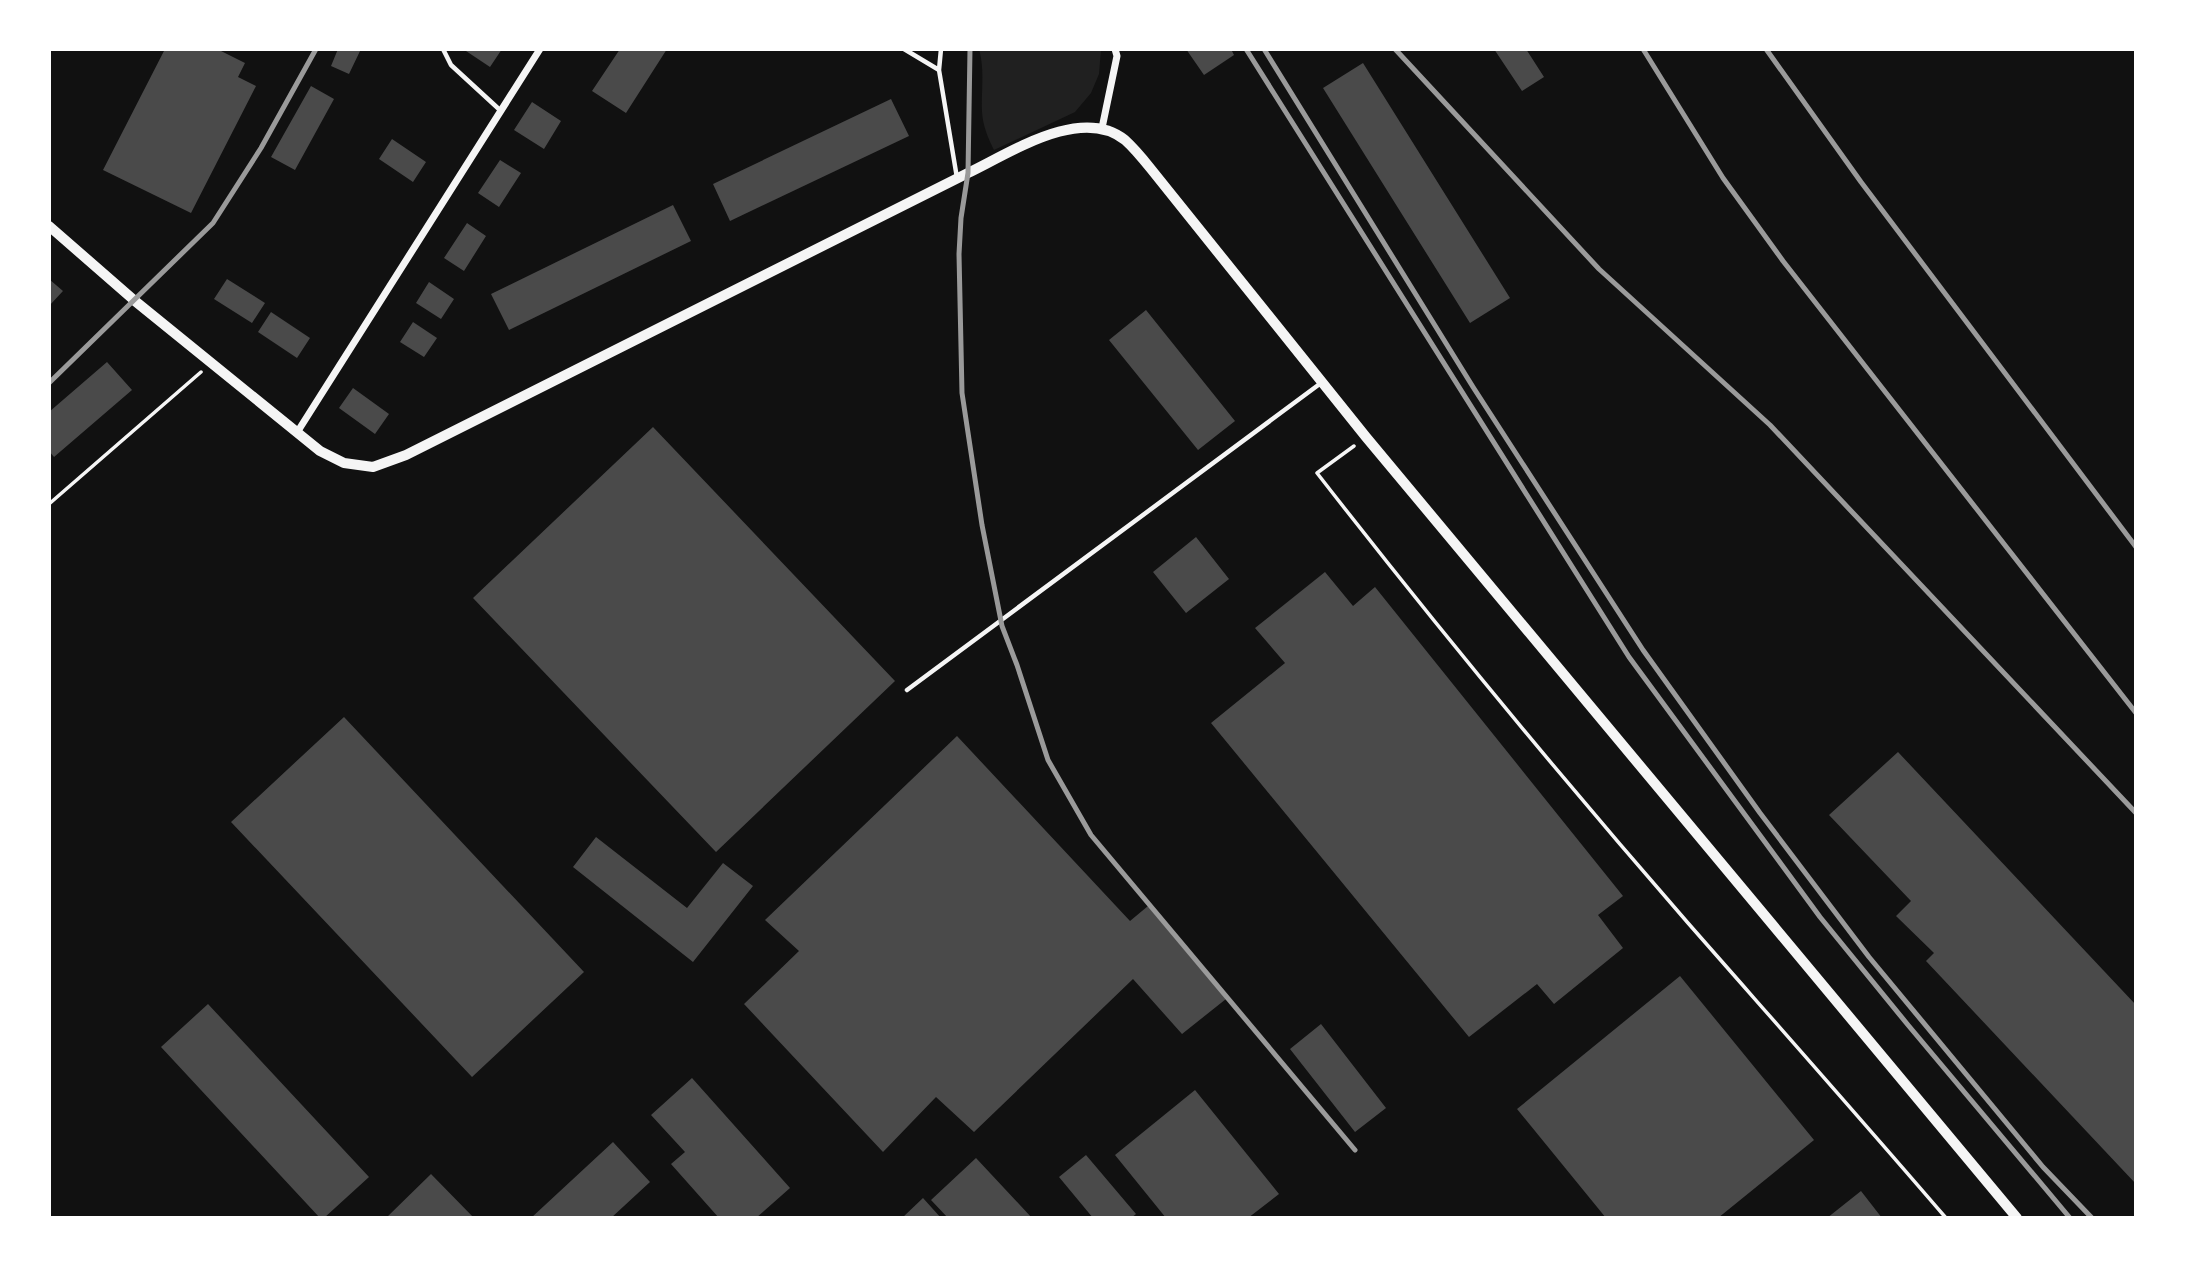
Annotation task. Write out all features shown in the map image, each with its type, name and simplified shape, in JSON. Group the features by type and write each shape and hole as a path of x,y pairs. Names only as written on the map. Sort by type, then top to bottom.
{"street":[{"path":"298,431 540,49"},
{"path":"1102,128 1117,56 1115,49"},
{"path":"49,226 135,301 320,451 344,463 373,467 406,455 1055,132 1079,127 1102,128 1124,139 1322,382 2017,1218"}],"lane":[{"path":"443,49 451,65 501,111"},
{"path":"904,49 939,70"},
{"path":"941,49 939,70 957,179"},
{"path":"908,690 1322,382"}],"path":[{"path":"49,504 211,363"},
{"path":"1356,444 1317,472 1402,582 1518,723 1686,921 1946,1218"}],"shaded area":[{"path":"979,49 1101,49 1099,74 1091,93 1075,112 994,150 983,117"}],"building":[{"path":"165,49 217,49 245,63 238,77 256,86 191,213 103,170"},
{"path":"338,49 361,49 349,74 331,66"},
{"path":"463,49 502,49 490,67"},
{"path":"620,49 667,49 626,113 592,91"},
{"path":"1186,49 1231,49 1234,55 1204,75"},
{"path":"1494,49 1526,49 1544,77 1522,91"},
{"path":"1363,63 1510,298 1470,323 1323,88"},
{"path":"311,86 334,99 295,170 271,157"},
{"path":"891,99 909,136 730,221 713,184"},
{"path":"532,102 561,121 544,149 514,130"},
{"path":"392,139 426,162 413,182 379,159"},
{"path":"500,160 521,173 499,207 478,193"},
{"path":"673,205 691,241 509,330 491,294"},
{"path":"467,223 486,236 464,271 444,258"},
{"path":"49,279 63,291 49,306"},
{"path":"227,279 265,303 252,323 214,299"},
{"path":"429,282 454,299 441,319 416,303"},
{"path":"1146,310 1235,421 1198,450 1109,340"},
{"path":"271,312 310,338 297,358 258,332"},
{"path":"413,322 437,338 424,357 400,342"},
{"path":"107,362 132,390 54,457 49,451 49,412"},
{"path":"353,388 389,414 375,434 339,408"},
{"path":"653,427 895,681 716,852 473,598"},
{"path":"1196,537 1229,579 1186,613 1153,572"},
{"path":"1325,572 1353,606 1375,587 1623,896 1598,915 1623,948 1554,1004 1537,984 1469,1037 1211,723 1285,663 1255,628"},
{"path":"344,717 584,972 472,1077 231,822"},
{"path":"957,736 1130,921 1148,906 1226,999 1182,1034 1133,979 974,1132 936,1097 883,1152 744,1004 799,951 765,920"},
{"path":"1898,752 2136,1005 2136,1184 1926,961 1934,953 1896,916 1911,901 1829,815"},
{"path":"596,837 687,908 723,863 753,886 693,962 573,867"},
{"path":"1680,976 1814,1140 1718,1218 1606,1218 1517,1109"},
{"path":"208,1004 369,1177 324,1218 320,1218 161,1047"},
{"path":"1321,1024 1386,1108 1355,1132 1290,1049"},
{"path":"692,1078 790,1188 756,1218 719,1218 671,1164 685,1152 651,1115"},
{"path":"1195,1090 1279,1194 1248,1218 1166,1218 1115,1155"},
{"path":"613,1142 650,1182 611,1218 531,1218"},
{"path":"1086,1155 1136,1214 1131,1218 1093,1218 1059,1177"},
{"path":"976,1158 1032,1218 948,1218 931,1200"},
{"path":"431,1174 474,1218 386,1218"},
{"path":"1861,1191 1882,1218 1827,1218"},
{"path":"923,1198 941,1218 902,1218"}],"railway":[{"path":"49,383 213,223 261,148 316,49"},
{"path":"970,49 968,173 959,254 962,393 982,525 1002,626 1048,760 1091,835 1355,1150"},
{"path":"1246,49 1629,657 1820,917 2070,1218"},
{"path":"1264,49 1473,387 1643,650 1760,813 1869,957 2043,1167 2092,1218"},
{"path":"1395,49 1599,269 1770,425 2136,813"},
{"path":"1643,49 1723,178 1783,261 2136,713"},
{"path":"1766,49 1861,182 2136,547"}]}
